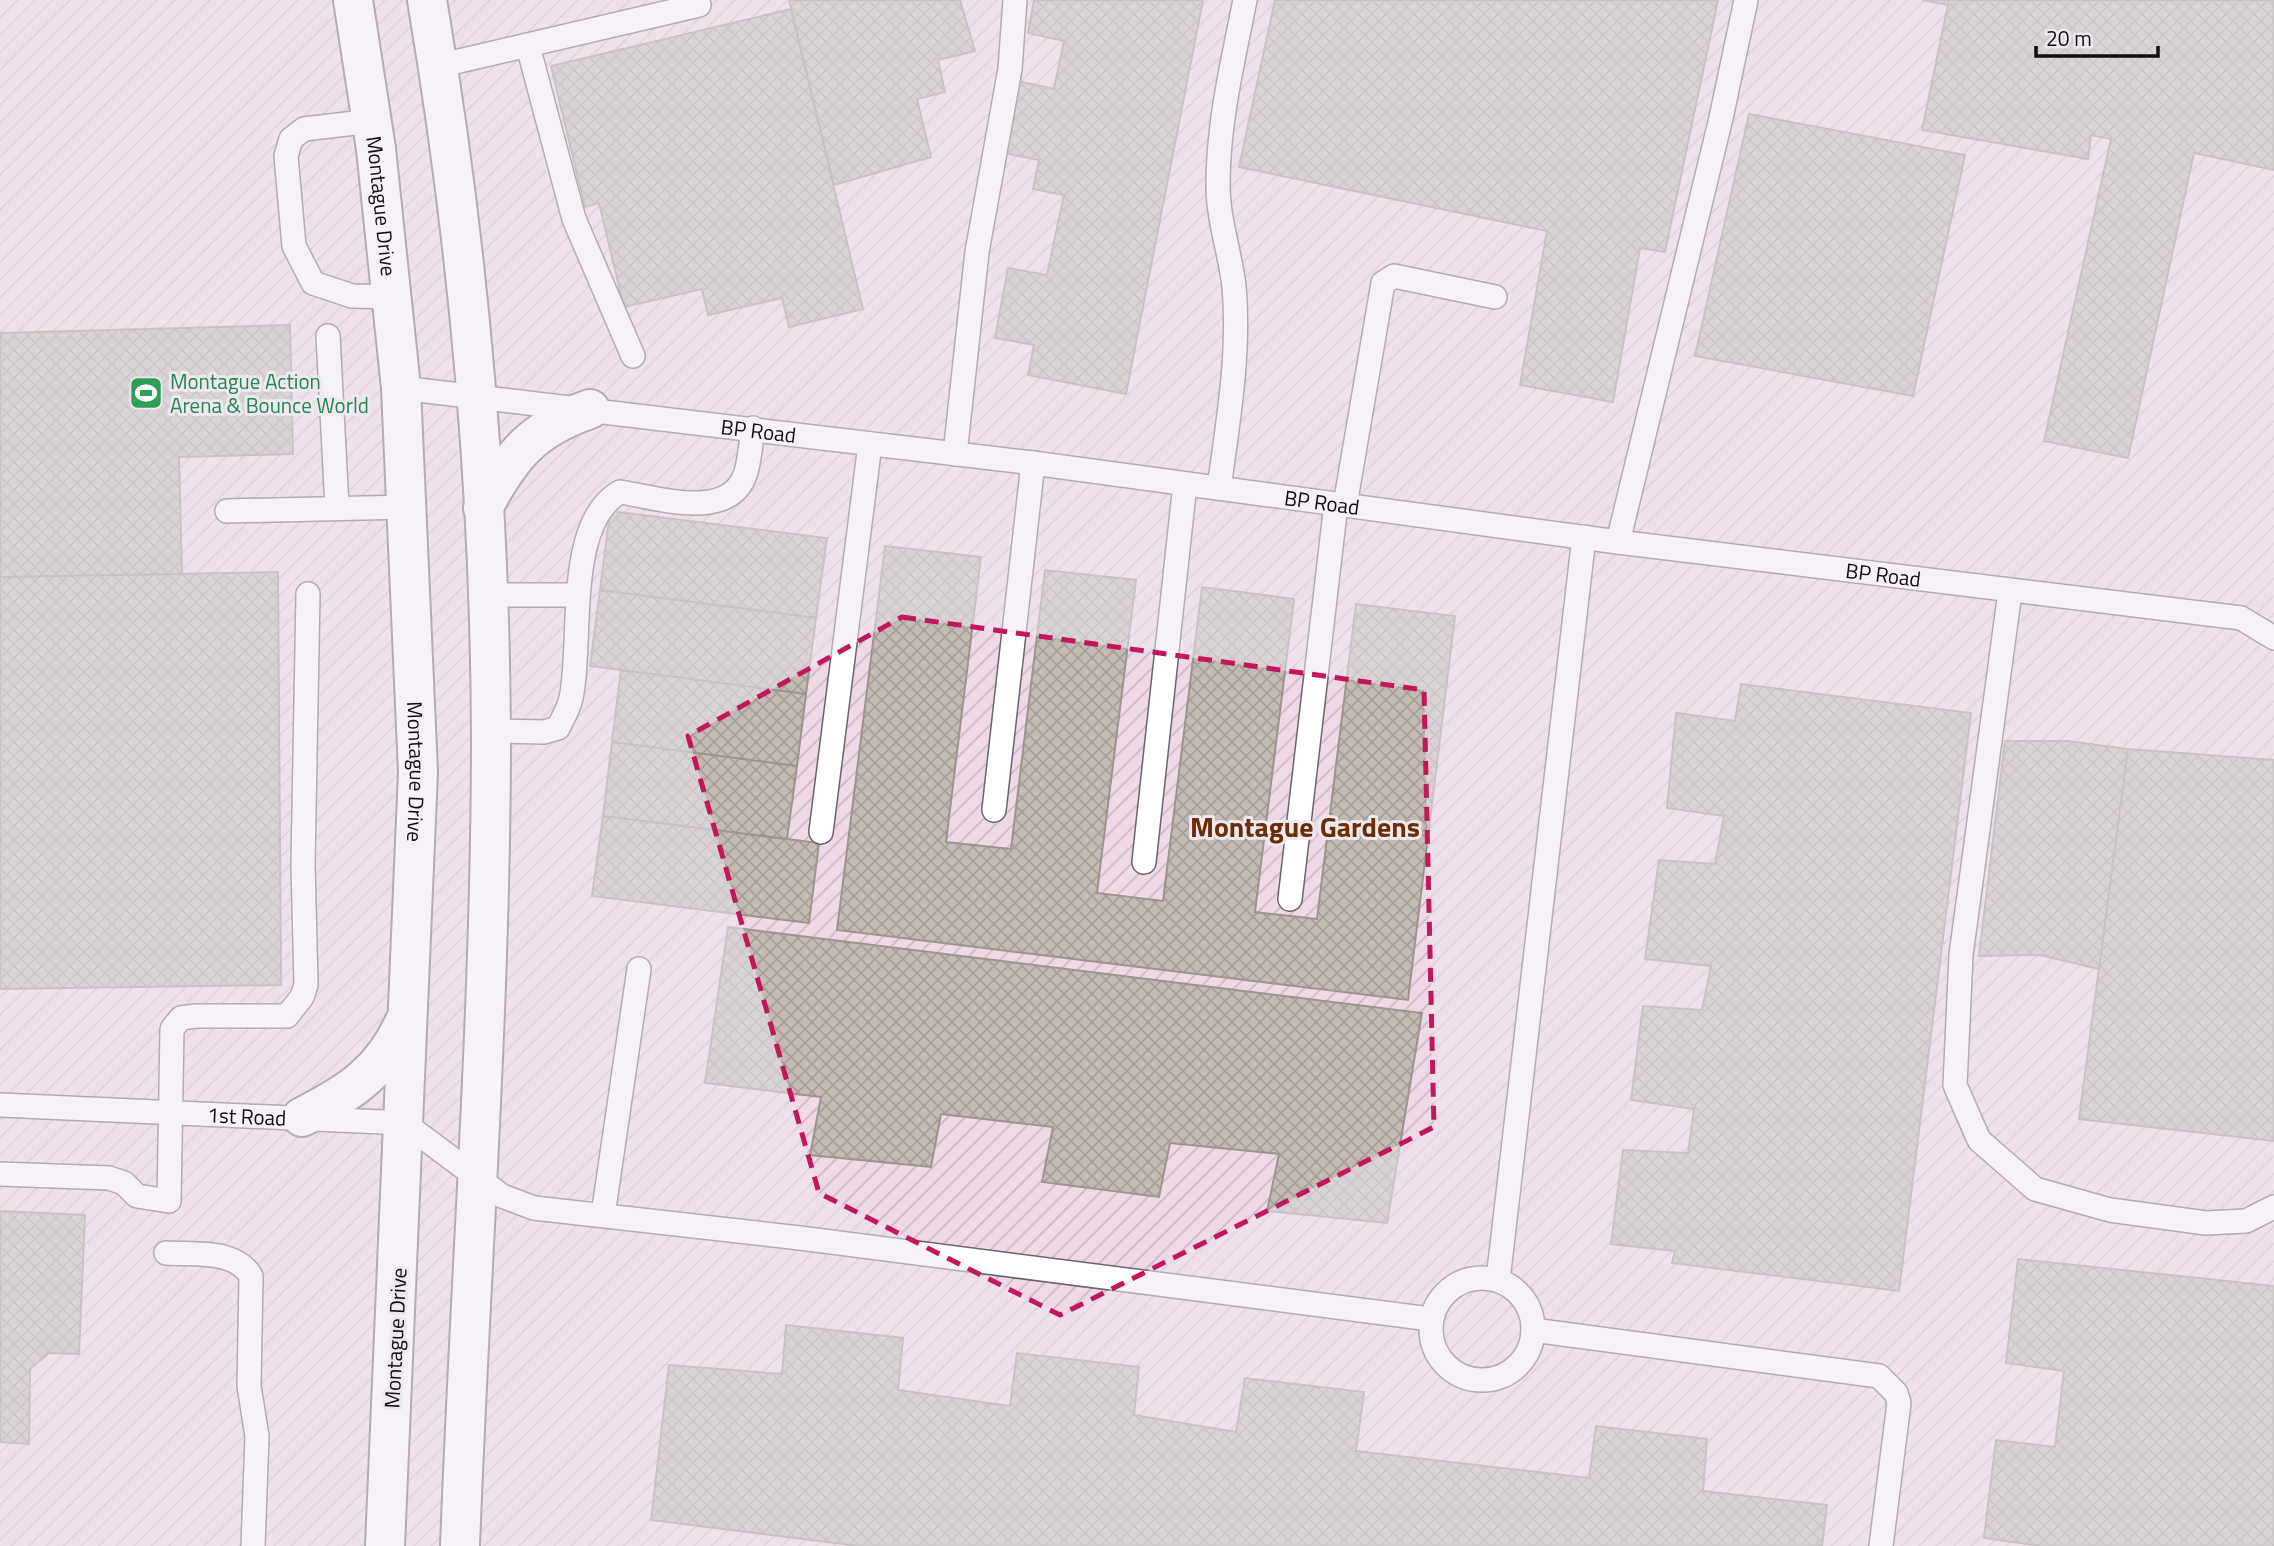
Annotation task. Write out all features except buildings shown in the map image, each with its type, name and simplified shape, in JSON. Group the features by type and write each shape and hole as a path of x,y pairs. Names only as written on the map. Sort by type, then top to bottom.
{"main road":[{"name":"Montague Drive","path":"353,0 372,121 401,388 418,772 410,1011 385,1546"},
{"path":"427,0 456,187 475,395 488,595 491,731 489,886 460,1546"},
{"path":"483,508 501,474 526,444 556,421 590,409"},
{"path":"302,1117 338,1099 369,1076 394,1046 410,1011"}],"lane":[{"path":"955,454 977,252 1010,69 1015,0"},
{"path":"1219,488 1234,384 1234,285 1222,230 1219,174 1222,115 1245,0"},
{"path":"1618,542 1721,118 1746,0"},
{"path":"438,66 699,5"},
{"path":"528,46 574,219 633,356"},
{"path":"372,121 304,129 291,139 286,156 294,246 313,283 352,296 393,297"},
{"path":"1290,899 1340,505 1383,284 1394,276 1495,297"},
{"path":"327,336 337,507"},
{"name":"BP Road","path":"401,388 753,428 1618,542 2010,592 2241,618 2274,638"},
{"path":"491,731 544,732 558,728 571,697 577,595 587,546 599,510 607,499 620,492 711,504 733,495 746,473 753,428"},
{"path":"821,832 870,444"},
{"path":"994,810 1033,463"},
{"path":"1144,862 1185,484"},
{"path":"227,511 408,507"},
{"path":"1498,1280 1584,537"},
{"path":"2010,592 1961,955 1955,1086 1979,1140 2035,1189 2110,1210 2206,1223 2246,1221 2274,1207"},
{"path":"0,1174 109,1178 124,1183 137,1196 169,1201 172,1029 181,1018 288,1016 302,997 306,985 303,864 308,594"},
{"path":"488,595 577,595"},
{"path":"603,1215 639,969"},
{"name":"1st Road","path":"0,1105 404,1123"},
{"path":"404,1123 502,1196 534,1208 1430,1320"},
{"path":"166,1253 232,1259 244,1264 251,1276 249,1386 257,1436 253,1546"},
{"path":"1480,1277 1498,1280 1514,1288 1526,1301 1533,1330 1527,1353 1516,1367 1500,1377 1483,1380 1465,1378 1449,1369 1437,1355 1430,1339 1430,1320 1436,1304 1447,1290 1462,1280 1480,1277"},
{"path":"1533,1330 1879,1376 1896,1393 1899,1403 1881,1546"}],"highlighted area":[{"path":"902,617 1424,690 1434,1127 1060,1315 819,1193 688,736"}],"shaded area":[{"path":"0,0 2274,0 2274,1546 0,1546"}],"place":[{"name":"Montague Action Arena & Bounce World","path":"146,393"}],"district":[{"name":"Montague Gardens","path":"1305,826"}]}
